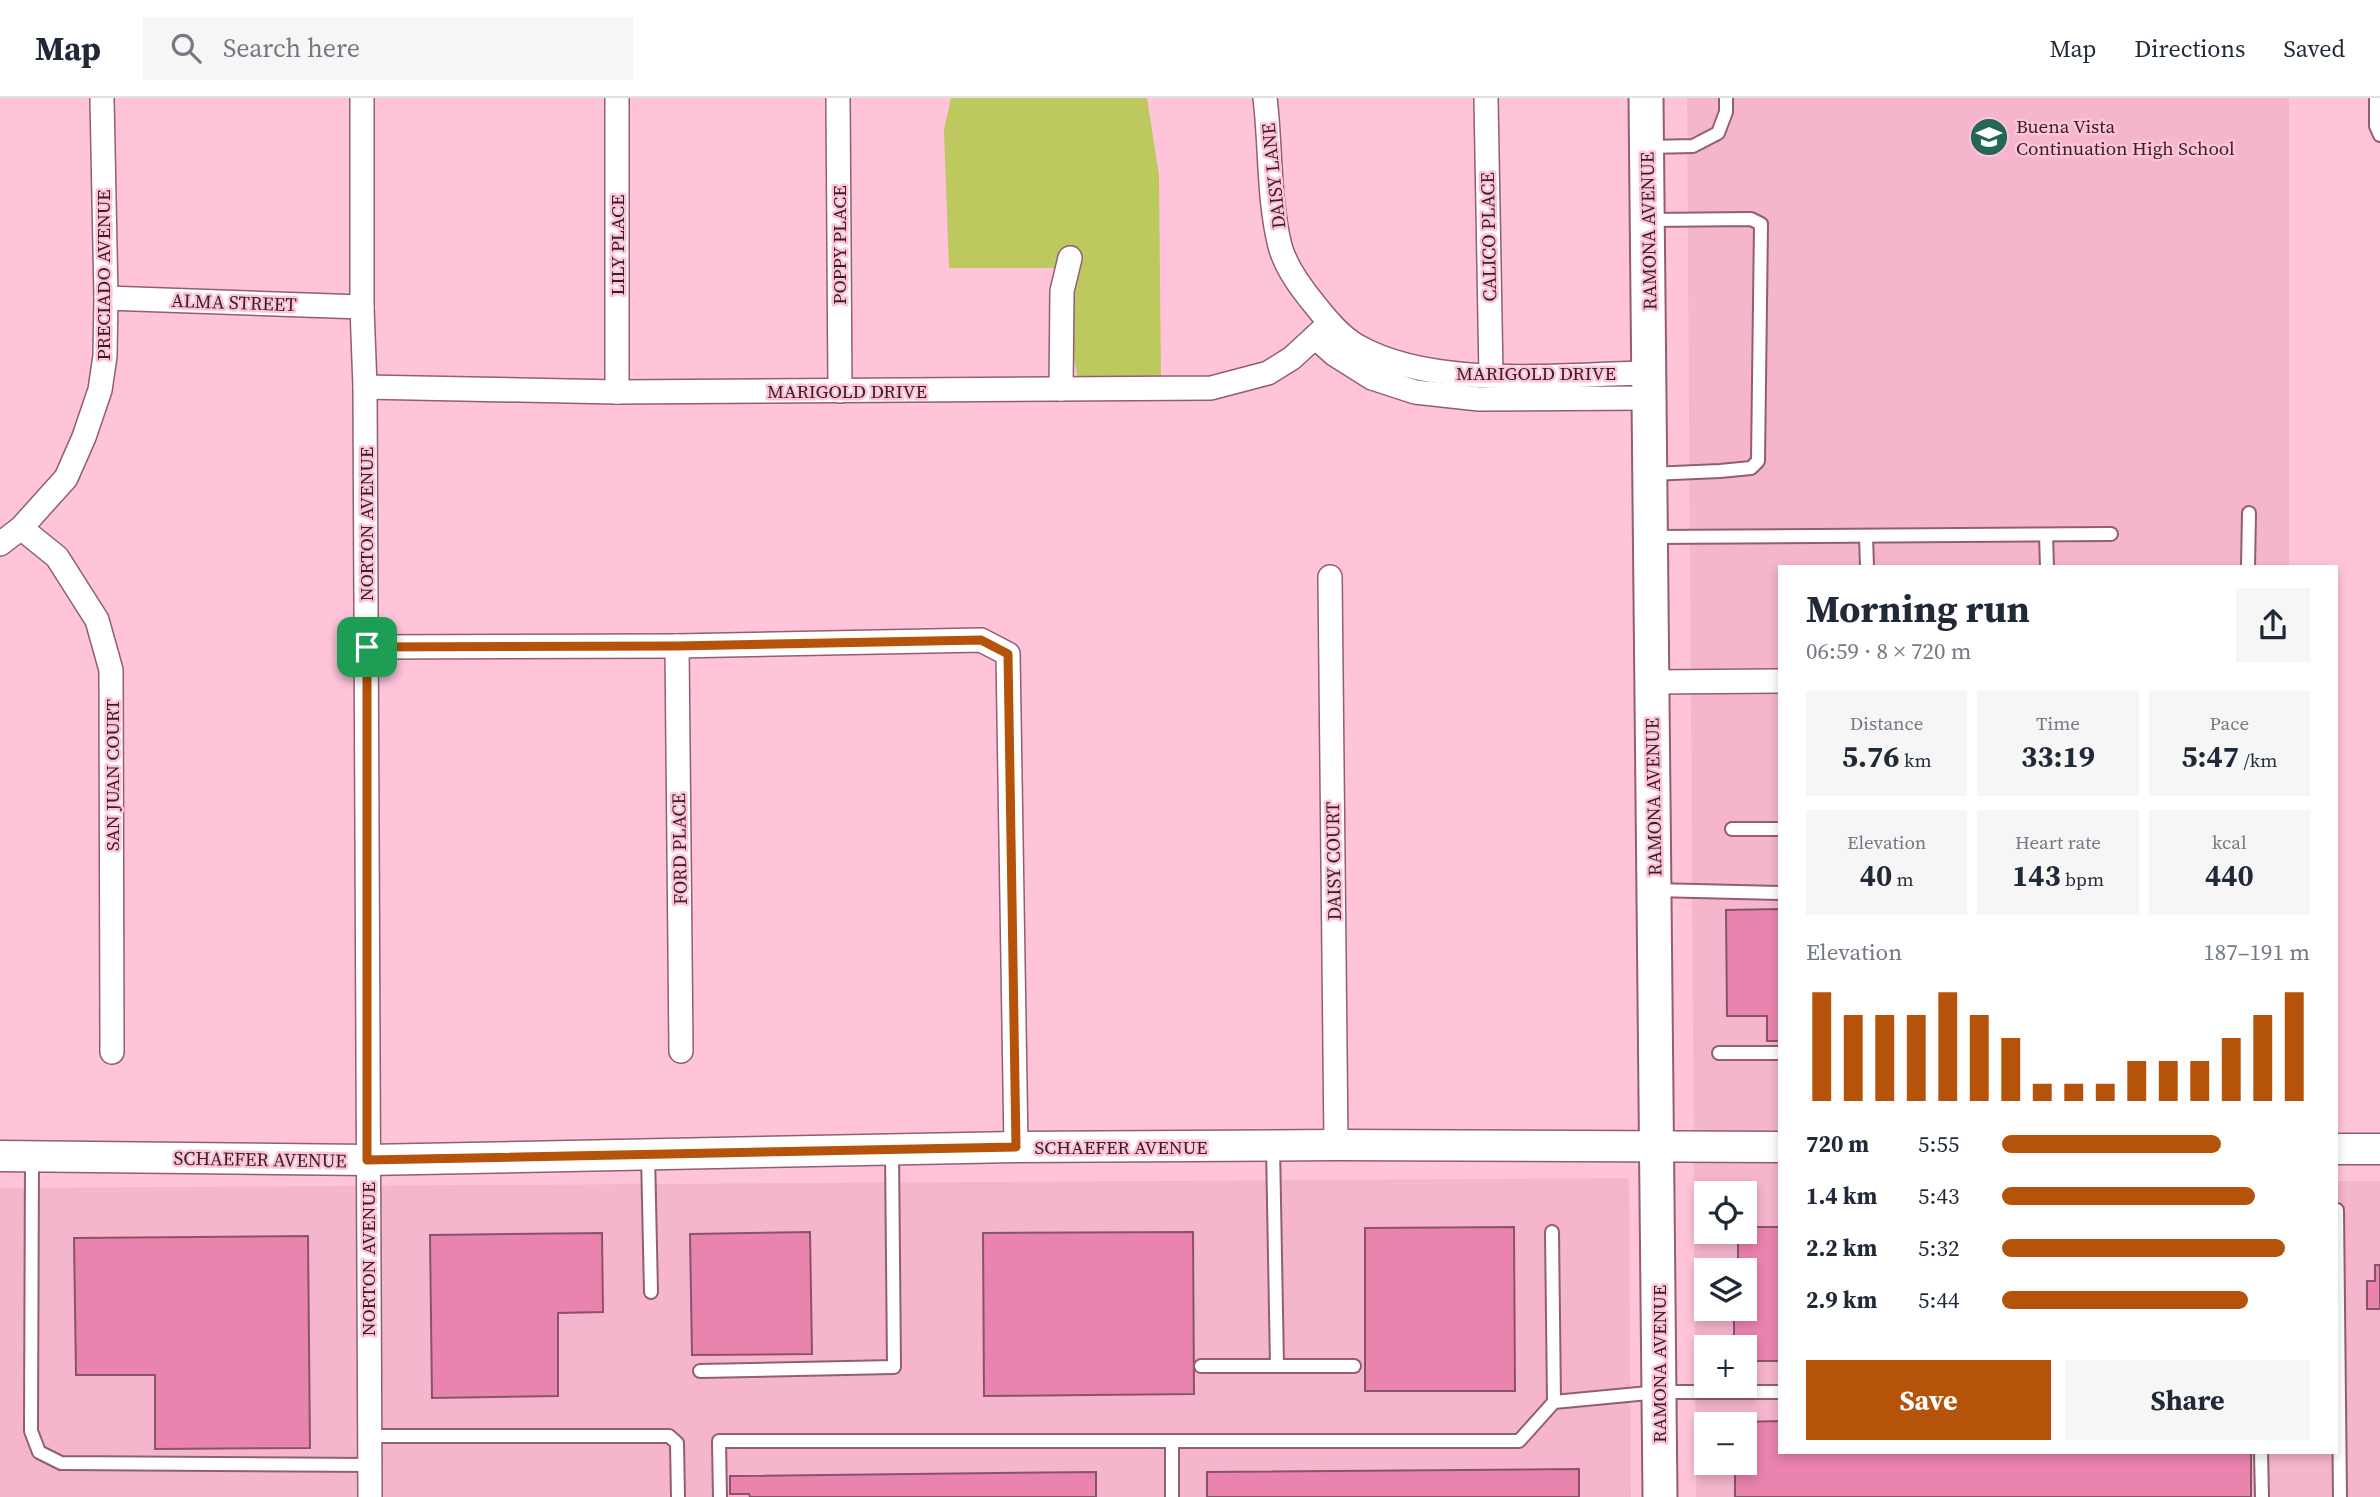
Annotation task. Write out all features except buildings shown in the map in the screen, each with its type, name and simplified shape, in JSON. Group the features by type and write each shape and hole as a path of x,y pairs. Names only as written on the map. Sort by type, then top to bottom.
{"main road":[{"name":"RAMONA AVENUE","path":"1646,98 1660,1497"}],"street":[{"name":"PRECIADO AVENUE","path":"0,544 21,528 66,478 100,390 105,356 106,298 102,98"},
{"name":"NORTON AVENUE","path":"362,98 370,1497"},
{"name":"LILY PLACE","path":"617,98 617,392"},
{"name":"POPPY PLACE","path":"838,98 840,391"},
{"name":"DAISY LANE","path":"1265,98 1274,208 1281,247 1322,330"},
{"name":"CALICO PLACE","path":"1486,98 1491,376"},
{"path":"1061,389 1062,291 1070,258"},
{"name":"ALMA STREET","path":"106,298 362,307"},
{"name":"MARIGOLD DRIVE","path":"365,387 617,392 1211,388 1268,373 1292,358 1322,330"},
{"name":"MARIGOLD DRIVE","path":"1322,330 1391,362 1441,372 1649,386"},
{"name":"MARIGOLD DRIVE","path":"1322,330 1334,354 1372,379 1415,392 1479,399 1649,386"},
{"name":"SAN JUAN COURT","path":"21,528 57,557 93,613 111,670 112,1052"},
{"name":"DAISY COURT","path":"1330,577 1336,1145"},
{"path":"367,647 677,646 981,640 1008,654 1016,1147"},
{"name":"FORD PLACE","path":"677,646 681,1051"},
{"path":"1651,682 1778,681"},
{"name":"SCHAEFER AVENUE","path":"0,1156 367,1160 1016,1147 1778,1147"},
{"path":"2338,1149 2380,1149"}],"lane":[{"path":"1647,147 1693,146 1718,134 1726,112 1726,98"},
{"path":"2376,98 2376,126 2380,135"},
{"path":"1647,220 1751,219 1761,224 1758,461 1751,468 1650,474"},
{"path":"2248,565 2249,513"},
{"path":"1651,537 2111,534"},
{"path":"2046,535 2047,565"},
{"path":"1866,536 1867,565"},
{"path":"1732,829 1778,829"},
{"path":"1654,890 1778,893"},
{"path":"1719,1053 1778,1053"},
{"path":"1273,1145 1277,1366"},
{"path":"700,1371 894,1367 892,1150"},
{"path":"648,1154 651,1292"},
{"path":"32,1156 31,1431 39,1452 61,1463 370,1465"},
{"path":"720,1497 719,1441 1519,1441 1554,1402 1552,1232"},
{"path":"2338,1305 2340,1497"},
{"path":"1201,1366 1354,1366"},
{"path":"1554,1402 1660,1392 1778,1392"},
{"path":"369,1436 669,1436 677,1443 678,1497"},
{"path":"1172,1441 1172,1497"},
{"path":"2261,1454 2262,1497"}],"shaded area":[{"path":"1687,98 2289,98 2289,565 1778,565 1778,1454 2338,1454 2338,1181 2380,1181 2380,1497 1696,1497 1696,1475 1757,1475 1757,1412 1695,1412 1695,1398 1757,1398 1757,1335 1695,1335 1695,1321 1757,1321 1757,1258 1694,1258 1694,1244 1757,1244 1757,1181 1694,1181 1694,1186"},
{"path":"1629,1178 1631,1497 0,1497 0,1188"}],"green space":[{"path":"951,98 1147,98 1159,176 1161,379 1078,381 1059,268 949,268 944,130"}],"place":[{"name":"Buena Vista Continuation High School","path":"1989,137"}],"route":[{"path":"981,640 1008,654 1016,1147 367,1160 367,647 677,646 981,640"}]}
